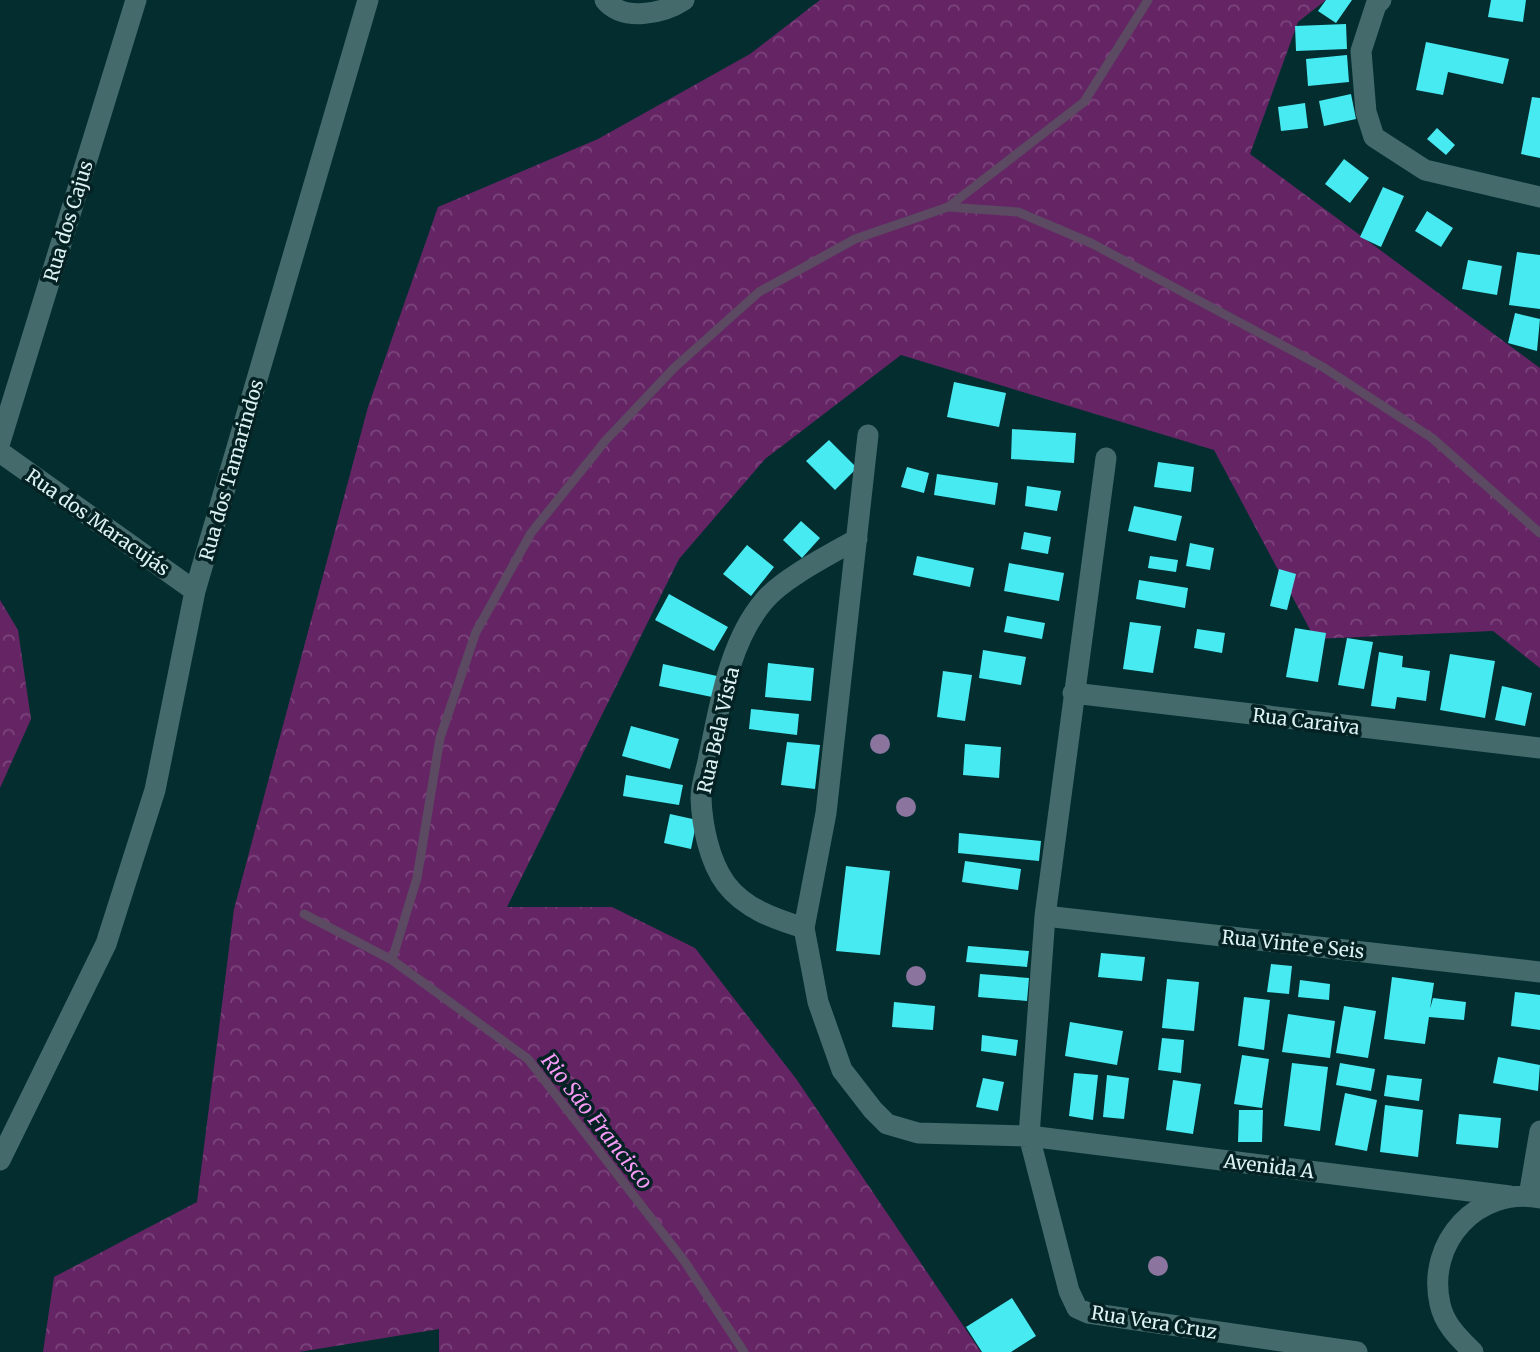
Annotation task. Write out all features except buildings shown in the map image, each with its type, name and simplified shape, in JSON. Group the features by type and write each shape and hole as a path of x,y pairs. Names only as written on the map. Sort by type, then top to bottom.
{"street":[{"name":"Rua dos Cajus","path":"0,443 136,0"},
{"name":"Rua dos Tamarindos","path":"0,1160 106,944 155,790 195,591 368,0"},
{"path":"605,0 610,6 638,14 677,5"},
{"path":"1381,0 1376,5 1361,51 1366,112 1374,137 1425,170 1540,197"},
{"path":"868,435 826,813 804,928 818,1002 842,1070 887,1124 918,1133 1029,1136 1045,916 1105,458"},
{"name":"Rua dos Maracujás","path":"0,452 195,591"},
{"name":"Rua Bela Vista","path":"804,928 772,918 744,901 725,883 706,838 701,795 720,707 740,640 764,600 811,566 857,539"},
{"name":"Rua Caraiva","path":"1073,693 1540,748"},
{"name":"Rua Vinte e Seis","path":"1045,916 1540,972"},
{"path":"1474,1352 1453,1332 1440,1306 1436,1276 1443,1248 1459,1223 1482,1206 1527,1197 1540,1131"},
{"name":"Avenida A","path":"1029,1136 1527,1197"},
{"name":"Rua Vera Cruz","path":"1029,1136 1069,1291 1077,1308 1101,1316 1357,1352"}],"green space":[{"path":"820,0 1326,0 1298,22 1250,154 1540,368 1540,668 1493,631 1315,639 1214,450 901,355 765,459 679,559 507,907 612,907 695,948 797,1080 981,1352 439,1352 439,1329 299,1352 43,1352 54,1277 197,1202 234,909 368,407 438,207 598,139 750,54"},
{"path":"0,600 18,630 31,719 0,788"}],"waterway":[{"path":"948,207 1084,102 1148,0"},
{"path":"392,960 417,878 440,738 476,632 531,533 606,440 674,368 759,292 855,239 948,207 1018,212 1091,243 1323,367 1432,438 1540,533"},
{"name":"Rio São Francisco","path":"304,914 392,960 528,1059 685,1262 744,1352"}]}
